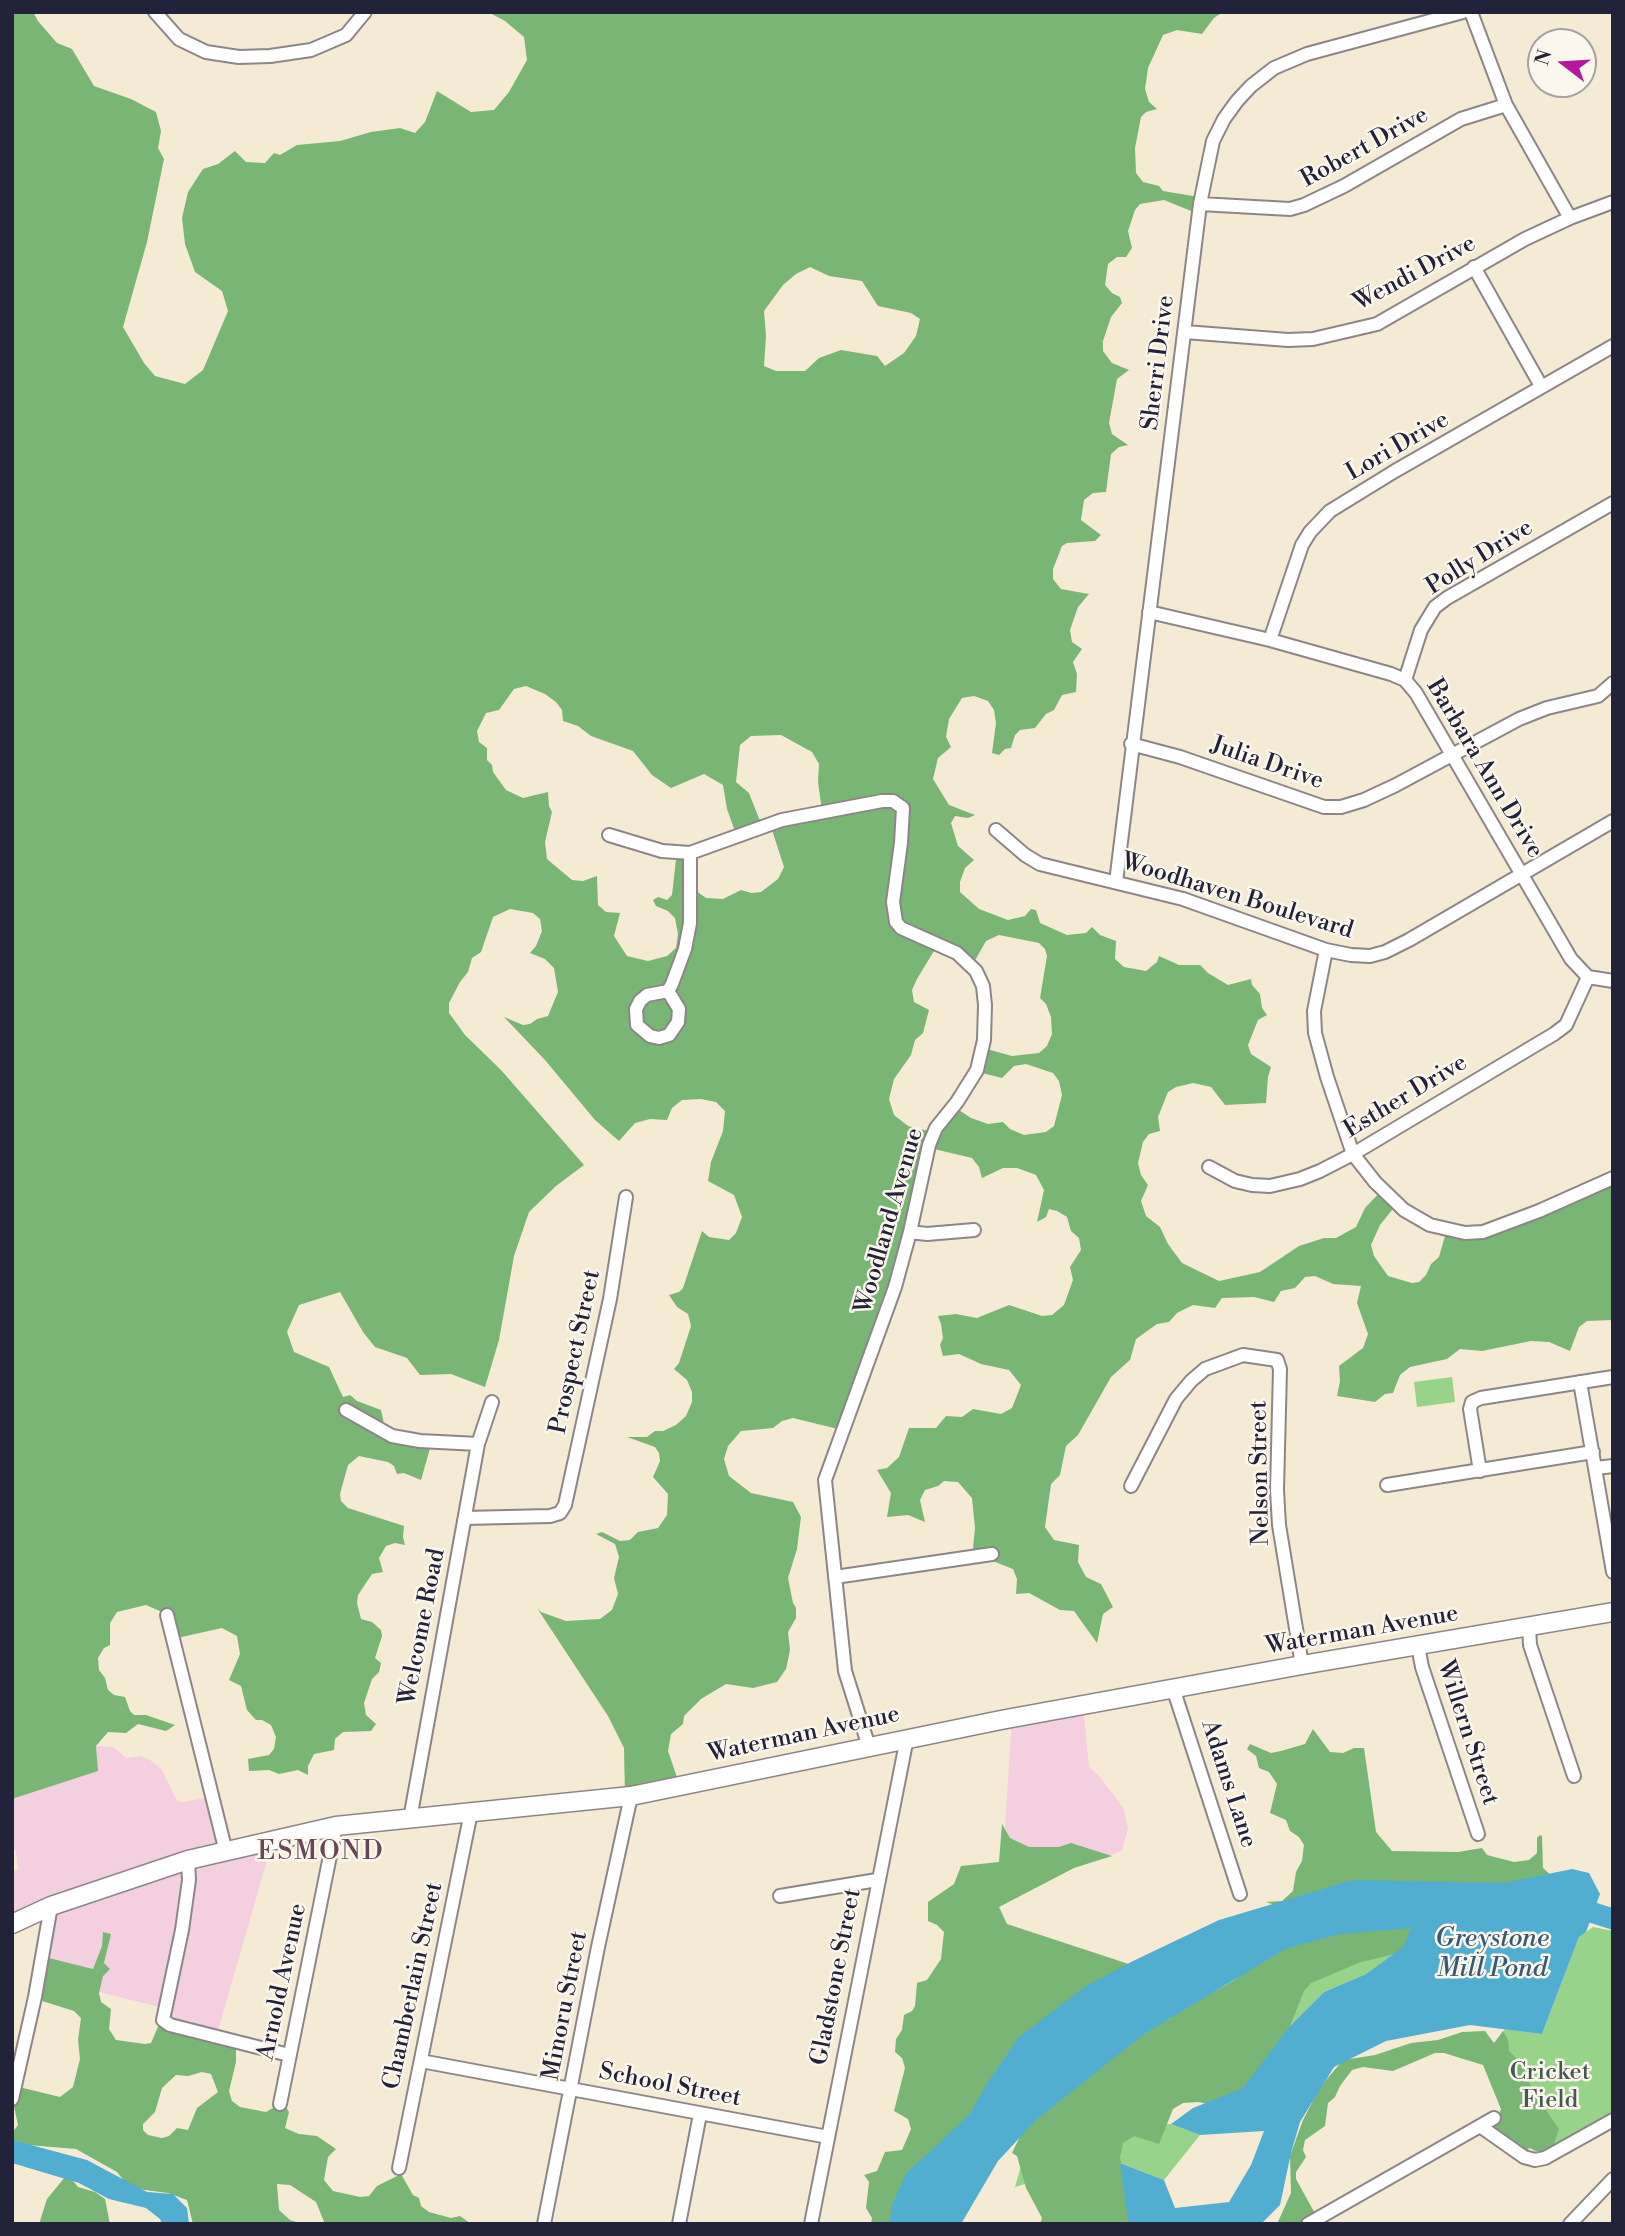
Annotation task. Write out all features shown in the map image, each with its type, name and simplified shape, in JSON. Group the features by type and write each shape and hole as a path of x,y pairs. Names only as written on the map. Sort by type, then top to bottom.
{"main road":[{"name":"Waterman Avenue","path":"12,1924 51,1906 188,1860 336,1826 631,1796 906,1738 1302,1665 1613,1612"}],"street":[{"path":"155,12 179,39 206,52 239,57 312,50 346,35 365,12"},
{"name":"Sherri Drive","path":"1116,882 1200,204 1205,169 1213,141 1224,118 1251,86 1273,68 1307,54 1463,12"},
{"path":"1471,12 1506,106 1570,218"},
{"name":"Robert Drive","path":"1200,204 1290,209 1304,205 1344,186 1461,119 1506,106"},
{"name":"Wendi Drive","path":"1185,332 1288,340 1313,339 1377,324 1525,239 1613,202"},
{"path":"1474,267 1541,386"},
{"name":"Lori Drive","path":"1270,640 1301,545 1330,512 1395,471 1613,346"},
{"name":"Polly Drive","path":"1405,680 1421,630 1435,607 1613,503"},
{"name":"Barbara Ann Drive","path":"1149,612 1270,640 1405,680 1416,693 1571,959 1588,976"},
{"name":"Julia Drive","path":"1131,744 1240,776 1324,807 1342,807 1364,800 1519,719 1548,708 1598,696 1613,683"},
{"name":"Woodland Avenue","path":"609,835 662,851 690,853 804,814 893,801 902,808 901,843 893,902 896,922 901,928 957,953 966,960 980,979 985,1005 984,1040 977,1070 932,1136 910,1232 879,1333 825,1480 845,1671 869,1747"},
{"name":"Woodhaven Boulevard","path":"996,830 1040,864 1183,900 1326,950 1351,956 1370,956 1409,940 1613,821"},
{"path":"668,991 685,949 690,923 690,853"},
{"path":"1326,950 1317,990 1315,1033 1353,1154 1375,1182 1404,1210 1430,1225 1465,1233 1483,1232 1613,1178"},
{"path":"1588,976 1613,981"},
{"name":"Esther Drive","path":"1209,1167 1235,1181 1270,1186 1300,1179 1353,1154 1554,1034 1566,1024 1588,976"},
{"name":"Prospect Street","path":"465,1518 550,1516 560,1513 565,1505 610,1299 626,1197"},
{"path":"910,1232 927,1234 974,1230"},
{"name":"Nelson Street","path":"1131,1486 1176,1399 1191,1381 1205,1369 1243,1355 1277,1360 1279,1525 1302,1665"},
{"path":"1480,1471 1470,1409 1472,1402 1481,1398 1613,1377"},
{"path":"1580,1382 1613,1572"},
{"name":"Welcome Road","path":"410,1819 478,1444 492,1402"},
{"path":"346,1410 392,1436 419,1441 478,1444"},
{"path":"1387,1485 1593,1452"},
{"path":"1596,1468 1613,1466"},
{"path":"835,1577 992,1554"},
{"path":"167,1615 226,1852"},
{"path":"1529,1627 1531,1645 1574,1776"},
{"name":"Willern Street","path":"1418,1646 1422,1667 1478,1833"},
{"name":"Adams Lane","path":"1173,1688 1240,1894"},
{"name":"Gladstone Street","path":"811,2224 906,1738"},
{"name":"Minoru Street","path":"544,2224 598,1947 631,1796"},
{"name":"Chamberlain Street","path":"399,2168 471,1812"},
{"name":"Arnold Avenue","path":"280,2104 336,1826"},
{"path":"188,1860 182,1930 163,2020 170,2025 289,2055"},
{"path":"780,1896 877,1880"},
{"path":"12,2099 35,1997 51,1906"},
{"name":"School Street","path":"421,2061 828,2137"},
{"path":"679,2224 700,2114"},
{"path":"1308,2224 1494,2118"},
{"path":"1480,2126 1524,2157 1535,2160 1545,2158 1613,2120"},
{"path":"1570,2224 1613,2179"}],"shaded area":[{"path":"1083,1705 1089,1767 1124,1809 1128,1829 1122,1850 1114,1854 1108,1855 1071,1843 1060,1847 1029,1847 1010,1838 1005,1828 1012,1715"},
{"path":"96,1746 113,1747 126,1758 141,1756 150,1760 162,1770 177,1801 209,1797 224,1851 272,1843 217,2034 168,2021 164,2008 99,1992 110,1934 103,1932 102,1946 93,1969 49,1958 55,1911 12,1924 12,1871 18,1870 16,1851 12,1849 12,1799 97,1771"}],"green space":[{"path":"12,12 33,12 57,43 72,49 94,86 131,99 156,112 161,131 158,148 164,159 147,242 123,327 144,363 155,376 185,384 203,370 228,311 222,291 195,272 185,244 182,218 188,192 203,169 218,164 235,151 246,162 265,163 274,153 280,155 297,145 340,141 371,132 400,128 415,133 425,122 437,91 471,112 494,110 509,92 527,60 524,37 505,21 488,12 1223,12 1214,18 1202,34 1177,30 1163,35 1148,68 1145,89 1149,102 1157,109 1146,112 1141,117 1135,148 1136,173 1143,182 1159,186 1163,191 1199,197 1201,215 1164,200 1140,204 1135,210 1128,231 1132,248 1126,257 1117,257 1108,264 1105,285 1120,297 1122,303 1111,317 1103,341 1103,351 1112,363 1129,370 1117,379 1109,423 1112,434 1128,445 1119,447 1111,454 1106,492 1093,493 1084,500 1081,520 1101,535 1095,541 1067,543 1062,546 1053,569 1053,579 1061,589 1089,594 1078,607 1070,630 1072,642 1082,649 1073,662 1077,674 1076,692 1062,695 1054,710 1046,714 1035,728 1020,730 1015,735 1011,748 1005,749 999,755 992,753 996,723 994,710 988,701 974,696 962,698 949,719 946,737 951,747 938,758 933,779 949,805 975,815 968,818 955,816 951,823 958,846 974,860 965,868 960,892 979,909 1008,920 1025,916 1031,909 1036,910 1040,923 1067,935 1086,933 1092,927 1100,935 1116,941 1115,959 1124,967 1146,971 1157,962 1159,956 1179,965 1200,965 1228,985 1251,979 1252,985 1260,994 1262,1008 1267,1015 1258,1020 1248,1045 1251,1054 1271,1067 1266,1103 1225,1105 1211,1087 1193,1083 1176,1087 1168,1092 1158,1117 1160,1131 1149,1134 1143,1142 1138,1163 1141,1175 1148,1185 1141,1201 1146,1216 1160,1227 1182,1263 1219,1281 1260,1272 1299,1246 1324,1238 1336,1238 1356,1227 1365,1208 1383,1189 1396,1205 1380,1225 1371,1245 1374,1256 1388,1276 1412,1283 1419,1282 1439,1257 1447,1229 1471,1231 1613,1178 1613,1320 1587,1321 1579,1327 1570,1351 1549,1342 1531,1341 1482,1351 1460,1349 1447,1359 1410,1367 1400,1375 1393,1393 1385,1394 1375,1402 1337,1396 1339,1366 1363,1348 1368,1334 1357,1303 1361,1286 1333,1284 1315,1276 1305,1277 1295,1288 1281,1291 1274,1302 1254,1297 1222,1298 1215,1308 1193,1305 1177,1313 1169,1322 1157,1324 1136,1339 1130,1360 1111,1377 1078,1435 1066,1446 1060,1475 1051,1484 1045,1527 1054,1540 1079,1545 1078,1562 1086,1577 1101,1584 1113,1607 1103,1614 1097,1643 1074,1611 1060,1610 1029,1593 1016,1594 1017,1579 1013,1569 985,1558 972,1558 975,1528 972,1498 958,1482 944,1481 925,1490 920,1500 925,1522 908,1515 887,1517 891,1493 877,1470 887,1468 899,1457 909,1428 936,1428 946,1416 962,1417 973,1409 1001,1414 1012,1408 1021,1385 1009,1370 981,1364 959,1354 943,1356 940,1345 943,1338 938,1316 956,1314 977,1318 1009,1305 1042,1316 1052,1315 1064,1305 1073,1280 1070,1267 1081,1250 1079,1238 1071,1231 1067,1217 1049,1209 1046,1217 1037,1222 1044,1190 1036,1175 1017,1168 1003,1168 982,1178 979,1167 972,1158 934,1149 846,1431 793,1418 782,1421 773,1428 741,1431 728,1446 724,1459 729,1476 751,1493 793,1502 801,1517 797,1549 788,1578 796,1618 788,1632 790,1650 786,1669 777,1682 753,1688 726,1684 701,1699 684,1716 683,1724 671,1734 668,1751 679,1783 625,1797 624,1748 608,1716 537,1608 566,1621 600,1619 612,1610 618,1594 614,1578 619,1557 615,1544 596,1534 602,1532 620,1541 630,1540 638,1532 658,1528 667,1515 668,1494 653,1477 660,1461 659,1453 655,1447 627,1437 647,1437 655,1431 663,1431 676,1425 686,1416 692,1402 692,1392 687,1380 674,1369 679,1363 691,1326 688,1314 677,1307 669,1295 683,1288 702,1231 709,1237 729,1240 736,1233 742,1217 734,1195 708,1181 711,1162 723,1131 725,1111 716,1102 701,1099 682,1100 672,1108 667,1120 650,1119 635,1123 619,1141 595,1120 545,1060 504,1017 523,1025 548,1016 558,992 554,968 545,959 530,953 542,931 540,919 533,913 510,909 493,917 481,952 472,958 468,972 449,1003 449,1013 465,1035 501,1070 584,1165 556,1186 529,1212 514,1256 499,1340 485,1387 451,1374 420,1375 407,1358 375,1347 340,1292 299,1305 287,1332 294,1352 329,1367 343,1397 350,1395 357,1401 381,1410 386,1433 431,1445 421,1480 404,1473 397,1474 394,1466 388,1462 359,1456 348,1465 340,1494 341,1501 348,1508 404,1526 405,1545 395,1543 386,1546 379,1558 383,1572 372,1574 358,1595 361,1619 372,1622 381,1630 382,1636 375,1658 381,1663 379,1672 372,1679 364,1703 366,1715 376,1724 371,1731 343,1732 335,1739 334,1750 314,1754 308,1766 308,1775 298,1770 279,1774 269,1770 249,1771 248,1759 269,1755 274,1749 276,1737 271,1725 256,1720 247,1710 241,1686 229,1680 240,1654 237,1636 222,1628 177,1638 169,1615 146,1605 117,1612 110,1623 110,1645 104,1648 98,1658 99,1670 105,1678 108,1690 114,1695 125,1697 134,1715 146,1715 175,1725 166,1731 138,1724 126,1733 108,1732 96,1746 98,1771 12,1799","holes":["810,267 829,276 862,281 878,306 911,313 920,319 916,336 904,353 885,366 877,356 841,350 819,358 805,371 776,371 764,366 764,311 783,285","526,686 545,694 562,710 563,721 578,726 591,736 633,751 652,775 671,788 704,774 723,785 727,809 737,837 762,826 749,793 736,782 740,745 751,736 781,735 812,752 819,764 818,782 822,811 771,827 784,867 778,879 761,892 741,890 723,899 706,898 692,882 691,850 677,851 672,895 667,900 658,897 653,900 656,906 668,911 675,918 678,934 676,948 667,956 648,961 627,956 614,936 620,913 606,912 598,905 597,876 583,881 572,880 547,859 545,842 552,812 548,792 523,798 506,790 487,760 487,748 479,742 477,731 486,713 499,710 514,689","999,935 1039,943 1045,949 1047,956 1040,998 1046,1004 1051,1017 1052,1034 1047,1046 1039,1053 1012,1056 983,1048 978,1072 1002,1078 1014,1066 1026,1064 1053,1073 1059,1081 1062,1095 1054,1126 1046,1132 1024,1135 1010,1129 1003,1122 988,1124 971,1118 956,1108 937,1133 908,1126 894,1115 889,1099 894,1079 911,1055 915,1040 923,1033 929,1010 914,1002 912,990 937,946 973,964 986,941"]},
{"path":"1452,1377 1455,1402 1417,1407 1414,1382"},
{"path":"1313,1729 1330,1752 1343,1753 1354,1748 1364,1748 1376,1832 1392,1851 1458,1852 1482,1848 1487,1855 1514,1862 1529,1860 1537,1853 1537,1838 1540,1835 1543,1868 1554,1878 1284,1908 1266,1902 1282,1901 1293,1891 1304,1845 1299,1837 1290,1831 1286,1820 1270,1813 1277,1784 1269,1772 1259,1768 1256,1756 1247,1749 1250,1744 1271,1753 1305,1744"},
{"path":"1002,1824 1010,1838 1029,1847 1059,1847 1071,1843 1112,1856 1074,1868 999,1907 1007,1924 1150,1971 984,2108 893,2224 871,2224 872,2218 866,2208 869,2182 864,2175 877,2171 885,2152 902,2150 911,2129 908,2119 894,2111 905,2068 902,2058 895,2052 896,2039 902,2030 904,2015 915,2006 917,1983 927,1980 941,1959 944,1932 928,1921 928,1902 954,1884 961,1866 999,1862"},
{"path":"1413,1923 1406,1946 1395,1954 1361,1962 1311,1983 1304,1991 1271,2074 1224,2107 1198,2102 1183,2103 1173,2109 1159,2144 1134,2136 1123,2143 1120,2157 1134,2224 1040,2224 1042,2218 1026,2188 1017,2156 1012,2153 1023,2130 1121,2042 1169,2019 1235,1980 1255,1962 1281,1949 1347,1930"},
{"name":"Cricket Field","path":"1593,1927 1613,1931 1613,2111 1543,2153 1534,2151 1505,2119 1482,2059 1505,2029 1542,2034 1579,1937"},
{"path":"103,1932 111,1934 104,1963 110,1969 103,1976 99,1993 101,2002 111,2009 109,2029 116,2040 151,2043 160,2022 236,2042 236,2062 229,2091 232,2101 240,2107 266,2112 283,2102 289,2112 285,2128 299,2134 317,2136 336,2149 328,2157 324,2180 333,2191 360,2197 369,2196 377,2186 401,2174 413,2195 419,2198 421,2206 429,2212 451,2218 460,2216 471,2224 325,2224 316,2202 290,2185 277,2184 279,2210 290,2220 303,2224 193,2224 187,2200 168,2193 130,2188 117,2172 76,2149 28,2145 12,2140 12,2133 18,2125 13,2102 19,2087 60,2097 73,2087 80,2059 78,2040 81,2018 74,2011 39,2000 49,1958 93,1969 102,1946","holes":["202,2072 211,2074 218,2092 197,2108 188,2130 177,2128 169,2136 162,2138 148,2135 143,2130 143,2124 155,2112 162,2088 176,2075 188,2076"]},
{"path":"1403,1947 1366,1974 1324,1992 1290,2026 1249,1986 1227,1984 1287,1948"},
{"path":"1485,2031 1494,2043 1503,2031 1508,2040 1509,2051 1528,2070 1526,2075 1538,2102 1559,2129 1553,2147 1543,2153 1529,2148 1523,2158 1492,2129 1490,2124 1497,2119 1501,2109 1483,2065 1444,2053 1435,2053 1393,2071 1363,2067 1352,2070 1335,2097 1328,2103 1325,2126 1305,2140 1303,2150 1306,2157 1296,2172 1296,2179 1318,2219 1314,2224 1277,2224 1291,2193 1290,2156 1303,2120 1321,2086 1343,2060 1375,2055 1411,2043 1438,2040 1462,2032"},
{"path":"1171,2124 1200,2135 1164,2180 1120,2163 1065,2172 1015,2187 1023,2159 1082,2132"},
{"path":"65,2177 78,2187 95,2192 105,2199 110,2224 39,2224 47,2199"}],"water":[{"name":"Greystone Mill Pond","path":"1572,1869 1589,1873 1600,1894 1586,1932 1579,1937 1542,2034 1470,2025 1386,2041 1334,2067 1300,2122 1280,2205 1261,2224 1131,2224 1120,2163 1164,2180 1175,2208 1229,2202 1251,2165 1264,2131 1200,2135 1171,2124 1193,2108 1243,2088 1290,2026 1324,1992 1366,1974 1403,1947 1411,1928 1340,1934 1287,1948 1144,2034 1036,2120 998,2161 961,2224 889,2224 892,2205 906,2174 970,2114 1018,2038 1083,1988 1133,1961 1219,1920 1353,1880 1504,1883"},
{"path":"12,2140 87,2160 147,2192 173,2194 187,2208 189,2224 162,2224 160,2219 146,2208 109,2199 79,2183 12,2163"}],"waterway":[{"path":"1568,1905 1613,1919"}],"district":[{"name":"ESMOND","path":"321,1853"}]}
